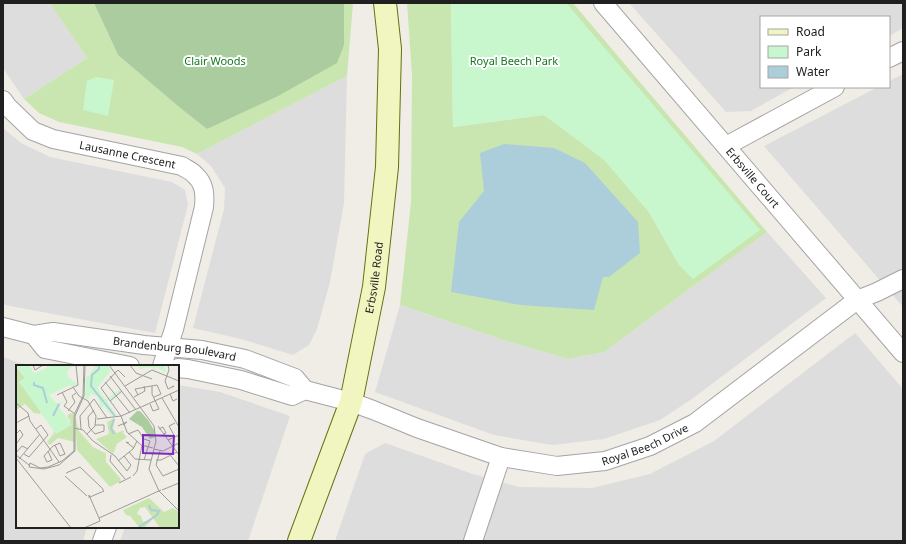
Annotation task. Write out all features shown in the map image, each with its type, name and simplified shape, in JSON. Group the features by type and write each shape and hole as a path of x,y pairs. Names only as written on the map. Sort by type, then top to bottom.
{"main road":[{"name":"Erbsville Road","path":"299,541 351,402 374,287 387,167 390,49 385,3"}],"street":[{"name":"Erbsville Court","path":"603,3 903,352"},
{"path":"890,58 903,51"},
{"path":"726,146 834,88"},
{"name":"Lausanne Crescent","path":"3,100 32,131 53,139 182,166 195,174 202,184 205,195 204,207 174,329 168,360"},
{"name":"Royal Beech Drive","path":"351,402 417,428 501,457 557,466 605,461 650,446 695,423 858,300 903,279"},
{"name":"Brandenburg Boulevard","path":"3,328 34,335 52,332 144,345 168,360 202,350 245,359 295,378 305,390 351,402"},
{"name":"Brandenburg Boulevard","path":"34,335 45,349 125,365"},
{"path":"473,541 501,457"},
{"path":"102,541 107,528"}],"shaded area":[{"path":"3,3 50,3 87,58 24,99 3,68"},
{"path":"629,3 903,3 903,28 890,35 890,16 760,16 760,88 792,88 751,111 726,112"},
{"path":"903,74 903,307 764,146 876,88 890,88 890,80"},
{"path":"347,76 344,203 330,282 317,329 309,345 293,355 241,339 193,328 224,209 225,188 211,166 197,154"},
{"path":"3,128 21,143 50,157 172,182 185,190 188,205 155,333 3,304"},
{"path":"767,232 826,298 692,399 660,420 604,439 552,445 494,435 375,392 400,305 503,340 568,359 604,352"},
{"path":"855,333 903,389 903,541 335,541 365,454 385,443 473,474 519,487 592,488 650,474 714,441"},
{"path":"3,357 30,365 16,365 16,528 87,528 83,541 3,541"},
{"path":"179,385 220,392 290,416 248,541 120,541 125,528 179,528"}],"green space":[{"path":"50,3 94,3 118,55 207,129 344,45 344,3 353,3 347,76 197,154 182,147 59,122 39,113 24,99 87,58"},
{"name":"Clair Woods","path":"94,3 344,3 344,45 337,63 278,96 207,129 118,55"},
{"path":"407,3 451,3 453,127 544,115 604,159 649,212 679,265 759,230 566,3 573,3 767,232 604,352 568,359 503,340 400,305 411,202 412,75"},
{"name":"Royal Beech Park","path":"451,3 566,3 760,230 693,279 679,265 649,212 604,160 544,115 453,127"},
{"path":"96,77 114,80 108,116 83,110 87,81"}],"water":[{"path":"504,144 554,148 585,163 638,222 640,253 609,277 603,277 594,310 520,305 451,292 459,222 484,191 480,153"}]}
